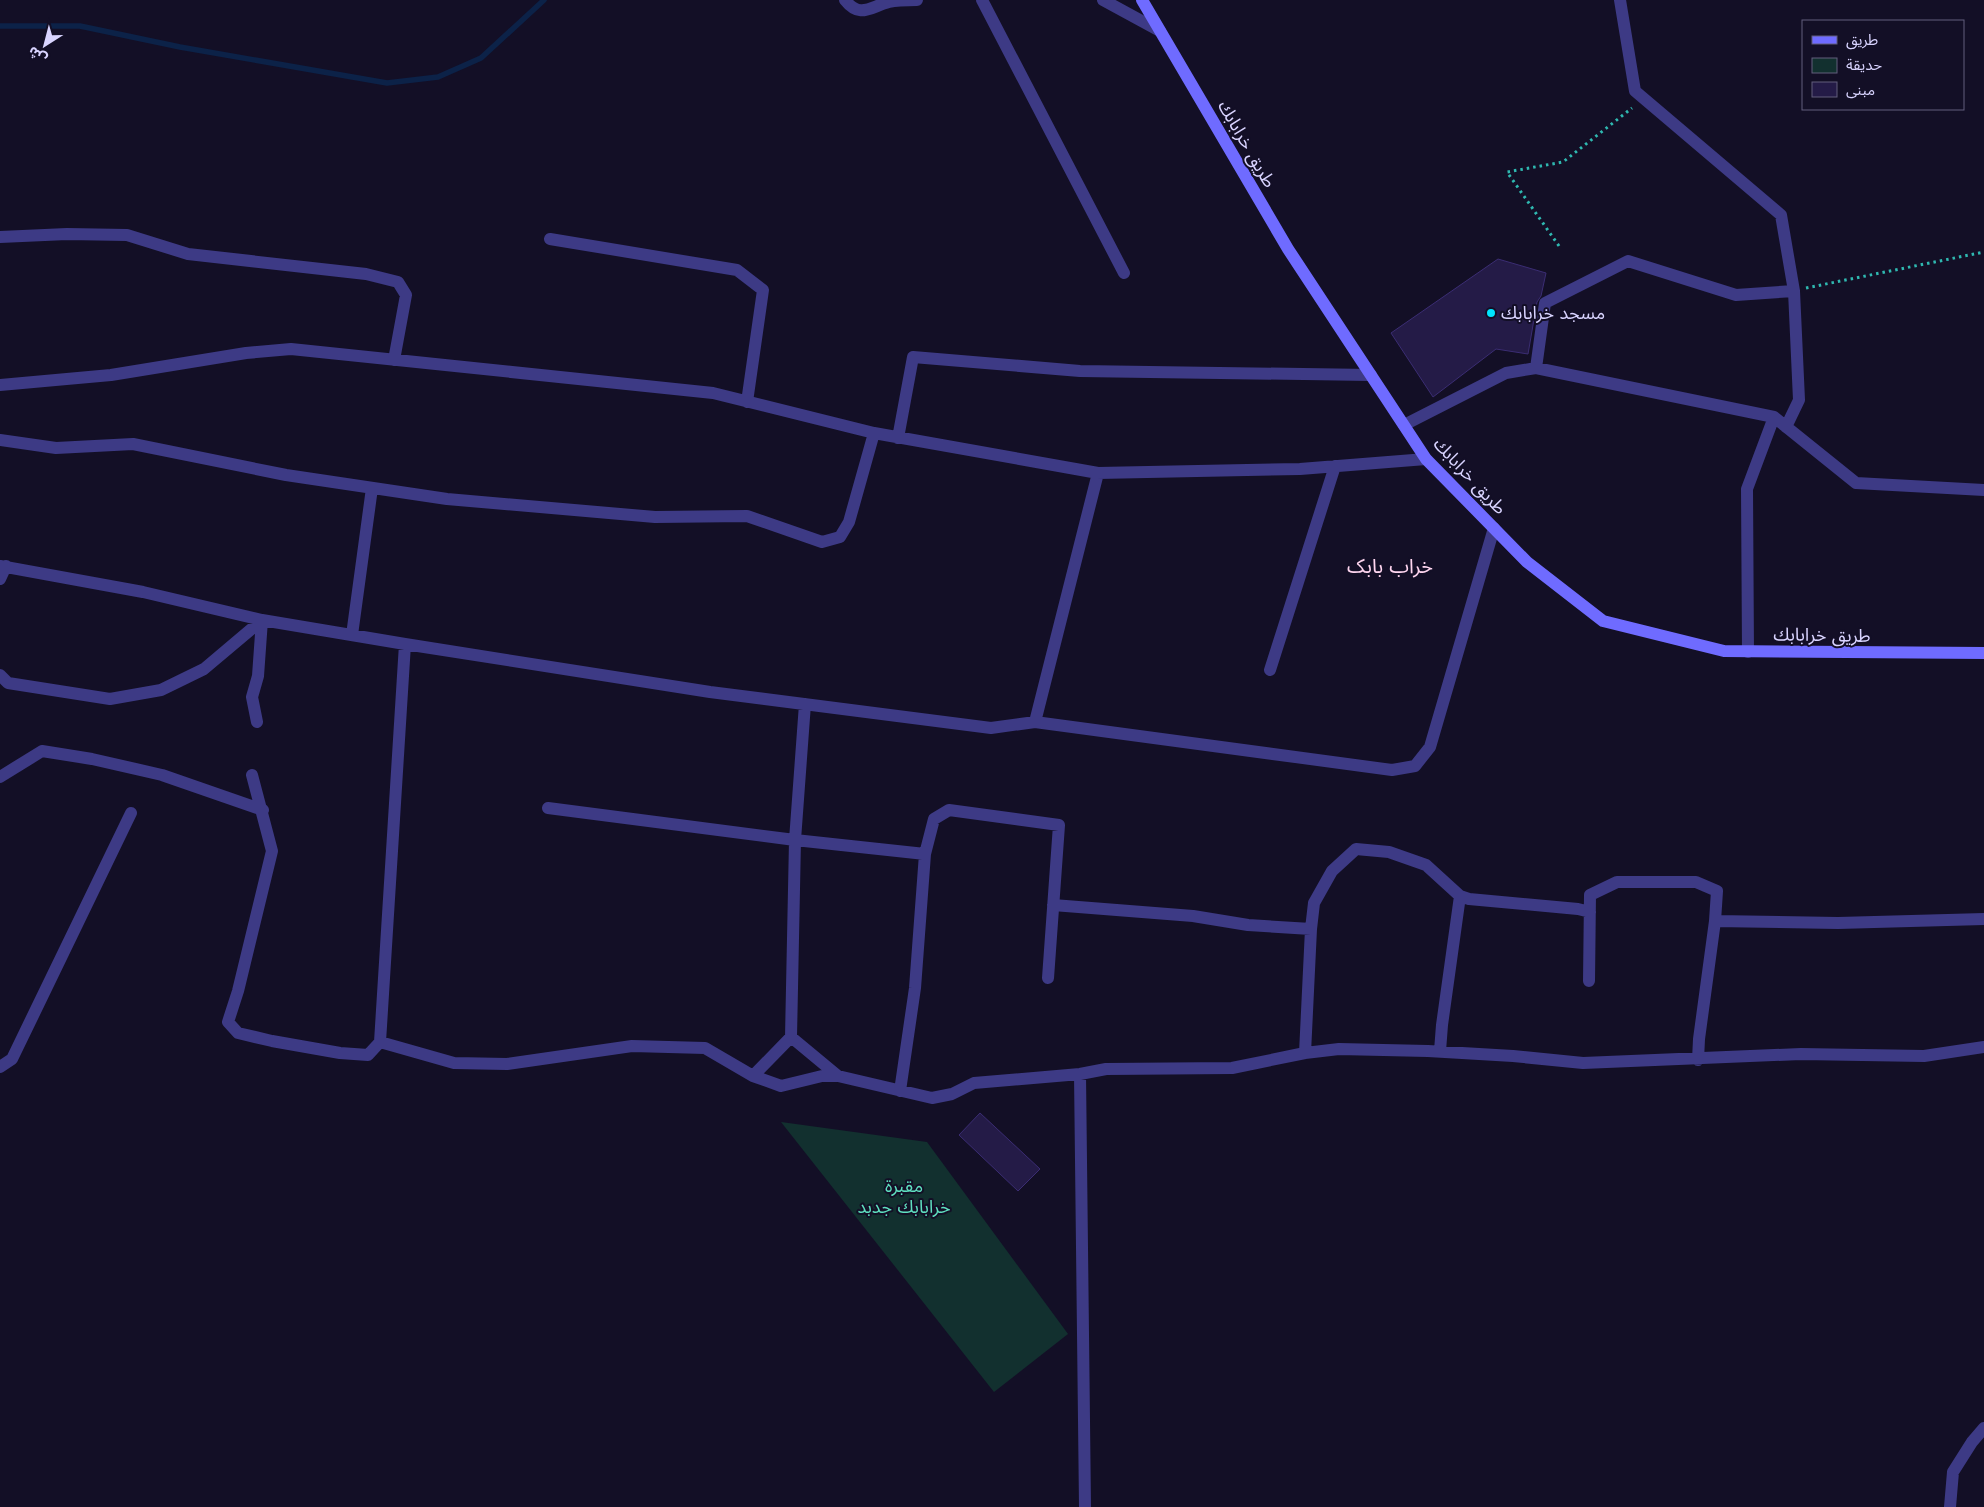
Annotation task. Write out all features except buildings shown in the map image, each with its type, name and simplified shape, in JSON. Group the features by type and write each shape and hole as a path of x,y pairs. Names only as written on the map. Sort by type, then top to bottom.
{"main road":[{"name":"طريق خرابابك","path":"1142,0 1288,249 1426,459 1527,562 1603,621 1724,651 1984,654"}],"street":[{"path":"845,0 852,8 863,11 890,1 917,0"},
{"path":"982,0 1124,273"},
{"path":"1103,0 1160,31"},
{"path":"1620,0 1635,91 1781,215 1794,291 1798,400 1786,427"},
{"path":"0,236 128,235 188,254 366,274 398,282 406,295 394,360"},
{"path":"550,239 737,270 763,290 747,402"},
{"path":"1536,368 1545,303 1628,261 1736,295 1794,291"},
{"path":"0,385 111,375 246,353 291,349 713,393 898,438 1098,473 1300,469 1426,459"},
{"path":"898,438 913,357 1080,371 1371,375"},
{"path":"1404,425 1506,373 1536,368 1774,417 1856,483 1984,490"},
{"path":"1748,652 1747,489 1774,417"},
{"path":"0,440 56,448 133,444 286,475 448,499 655,518 747,516 822,542 840,537 850,522 874,433"},
{"path":"1270,670 1335,466"},
{"path":"1034,722 1098,473"},
{"path":"352,635 372,488"},
{"path":"0,580 3,566 143,592 262,620 710,692 991,728 1034,722 1392,770 1415,766 1430,747 1494,528"},
{"path":"0,675 8,683 110,698 161,690 204,669 262,620"},
{"path":"257,722 252,697 258,676 262,620"},
{"path":"252,775 263,810 272,851 238,991 228,1022 238,1033 340,1053 368,1055 380,1042 405,644"},
{"path":"753,1076 791,1037 795,840 805,704"},
{"path":"0,777 42,751 92,759 162,775 263,810"},
{"path":"548,808 795,840 926,854"},
{"path":"900,1091 914,988 926,854 934,819 949,810 1059,825 1048,978"},
{"path":"0,1067 12,1059 131,813"},
{"path":"1305,1052 1314,903 1332,872 1356,849 1389,852 1426,866 1460,896 1469,899 1578,909 1590,912"},
{"path":"1590,981 1590,895 1617,882 1696,882 1717,891 1715,921 1698,1039 1698,1060"},
{"path":"1440,1051 1460,896"},
{"path":"1053,905 1193,916 1248,925 1311,929"},
{"path":"1715,921 1838,923 1984,919"},
{"path":"791,1037 838,1076"},
{"path":"380,1042 454,1063 507,1064 632,1046 705,1048 753,1076 781,1086 822,1076 838,1076 932,1098 952,1094 974,1082 1080,1074 1106,1069 1232,1068 1305,1052 1339,1049 1440,1051 1583,1063 1698,1060 1801,1054 1924,1056 1984,1048"},
{"path":"1080,1074 1085,1507"},
{"path":"1950,1507 1953,1472 1972,1442 1984,1428"}],"path":[{"path":"1559,246 1507,172 1563,162 1644,99"},
{"path":"1794,291 1984,252"}],"green space":[{"name":"مقبرة خرابابك جدبد","path":"781,1122 927,1142 1068,1334 994,1392"}],"waterway":[{"path":"0,26 80,26 180,47 387,83 438,77 481,58 544,0"}],"place":[{"name":"مسجد خرابابك","path":"1491,313"}],"district":[{"name":"خراب بابک","path":"1390,566"}]}
